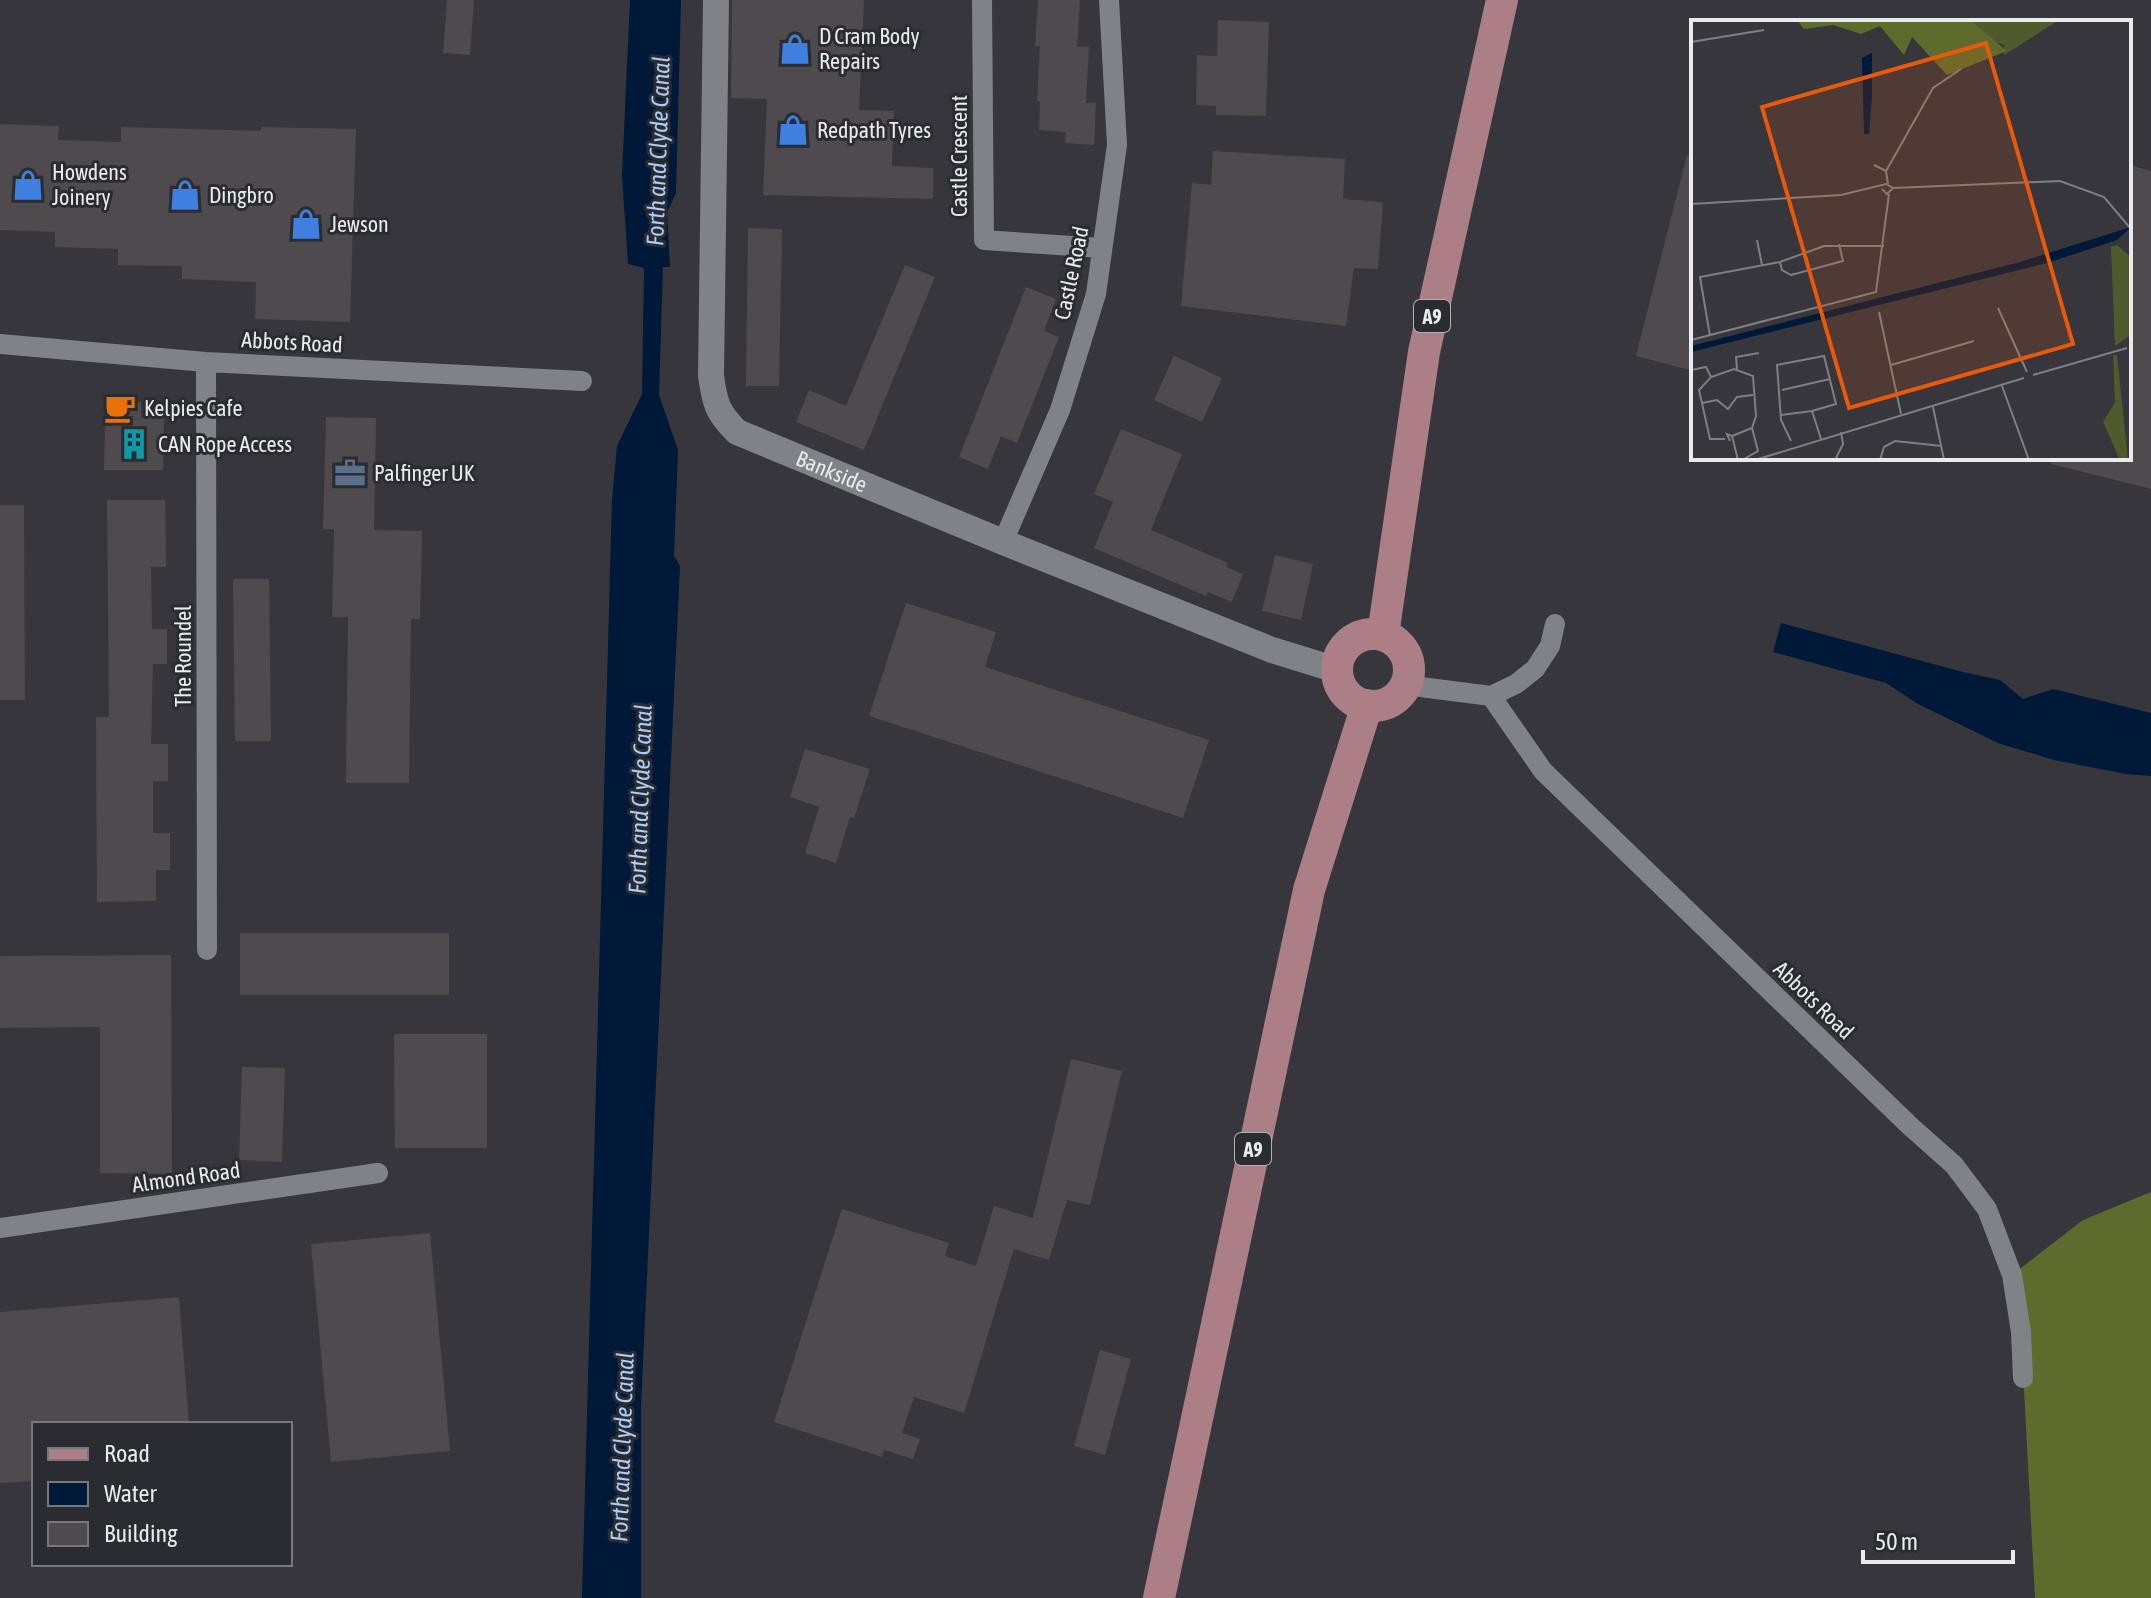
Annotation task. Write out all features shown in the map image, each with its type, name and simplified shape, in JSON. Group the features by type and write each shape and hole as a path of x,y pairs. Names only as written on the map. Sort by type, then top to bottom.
{"main road":[{"name":"A9","path":"1383,635 1424,352 1502,0"},
{"path":"1370,634 1383,635 1394,641 1403,650 1409,673 1398,695 1376,706 1356,701 1346,693 1339,683 1337,670 1339,657 1346,646 1357,637 1370,634"},
{"name":"A9","path":"1159,1598 1309,890 1367,705"}],"street":[{"name":"Bankside","path":"716,0 711,376 714,398 721,416 737,432 1003,542 1272,650 1337,670"},
{"name":"Castle Crescent","path":"982,0 984,240 1102,248"},
{"name":"Castle Road","path":"1003,542 1060,410 1096,294 1117,145 1109,0"},
{"name":"Abbots Road","path":"0,344 206,362 582,381"},
{"name":"The Roundel","path":"206,362 207,950"},
{"path":"1405,685 1491,696 1516,684 1535,669 1550,646 1555,624"},
{"name":"Abbots Road","path":"1491,696 1543,771 1954,1165 1987,1209 2012,1275 2021,1332 2023,1378"},
{"name":"Almond Road","path":"0,1228 378,1173"}],"green space":[{"path":"2151,1192 2151,1598 2035,1598 2021,1332 2012,1275 2083,1220"}],"water":[{"name":"Forth and Clyde Canal","path":"630,0 681,0 676,193 667,213 670,267 663,267 659,395 678,450 674,556 680,566 641,1406 641,1598 582,1598 612,499 617,446 642,394 644,268 628,264 622,175"},
{"path":"1781,623 2000,680 2023,699 2053,689 2151,713 2151,776 2054,760 1998,743 1918,704 1886,683 1773,652"}],"building":[{"path":"447,0 474,0 470,55 443,53"},
{"path":"732,0 864,0 859,110 894,111 892,166 933,168 933,199 763,195 767,99 731,98"},
{"path":"1038,0 1080,0 1077,47 1089,47 1086,103 1096,103 1094,145 1065,143 1066,132 1039,130 1040,46 1035,46"},
{"path":"1218,20 1269,22 1266,116 1216,115 1216,106 1196,105 1197,55 1217,56"},
{"path":"0,124 59,126 58,140 121,142 121,127 261,131 261,127 356,129 350,322 255,319 256,282 182,279 182,266 118,265 118,249 55,247 55,232 0,230"},
{"path":"1213,151 1345,159 1343,199 1383,202 1378,269 1354,268 1346,326 1181,306 1192,183 1211,185"},
{"path":"1687,155 1691,156 1691,370 1636,356"},
{"path":"2131,166 2151,171 2151,489 2051,464 2052,460 2131,460"},
{"path":"748,228 782,229 779,386 746,386"},
{"path":"905,265 935,277 864,450 796,422 809,390 846,406"},
{"path":"1026,287 1056,299 1044,331 1059,337 1017,443 1001,436 988,469 959,457"},
{"path":"1174,356 1222,378 1202,422 1154,400"},
{"name":"CAN Rope Access","path":"106,395 130,396 129,402 141,402 141,418 164,418 163,470 104,470"},
{"path":"326,417 376,418 374,530 422,531 420,619 411,619 409,783 346,783 348,617 332,617 334,529 323,529"},
{"path":"1121,429 1182,454 1151,530 1228,563 1226,567 1243,574 1232,602 1208,592 1206,596 1094,548 1113,502 1094,494"},
{"path":"107,500 165,500 166,567 151,567 152,629 167,629 167,664 153,664 151,744 168,744 168,781 153,781 153,833 170,833 170,870 156,870 156,901 97,902 96,717 109,717"},
{"path":"0,505 24,505 25,700 0,700"},
{"path":"1275,555 1313,564 1301,620 1262,611"},
{"path":"233,579 269,579 271,741 235,741"},
{"path":"906,603 996,632 985,667 1209,740 1183,818 869,716"},
{"path":"805,749 870,769 854,818 850,817 836,863 805,853 819,807 790,797"},
{"path":"240,933 449,933 449,995 240,995"},
{"path":"171,955 172,1174 100,1173 100,1027 0,1028 0,956"},
{"path":"394,1034 487,1034 487,1148 395,1148"},
{"path":"1071,1059 1122,1071 1090,1205 1067,1200 1049,1260 1014,1249 964,1413 914,1397 902,1433 920,1439 913,1459 884,1450 882,1457 774,1422 842,1209 949,1243 945,1256 976,1266 994,1206 1033,1218"},
{"path":"242,1067 285,1068 282,1162 239,1160"},
{"path":"430,1233 450,1451 331,1462 311,1244"},
{"path":"179,1297 189,1422 32,1422 32,1481 0,1483 0,1312"},
{"path":"1100,1350 1131,1359 1105,1455 1074,1446"}],"place":[{"name":"D Cram Body Repairs","path":"795,49"},
{"name":"Redpath Tyres","path":"793,130"},
{"name":"Howdens Joinery","path":"28,185"},
{"name":"Dingbro","path":"185,195"},
{"name":"Jewson","path":"306,224"},
{"name":"Kelpies Cafe","path":"120,408"},
{"name":"CAN Rope Access","path":"134,444"},
{"name":"Palfinger UK","path":"350,473"}]}
